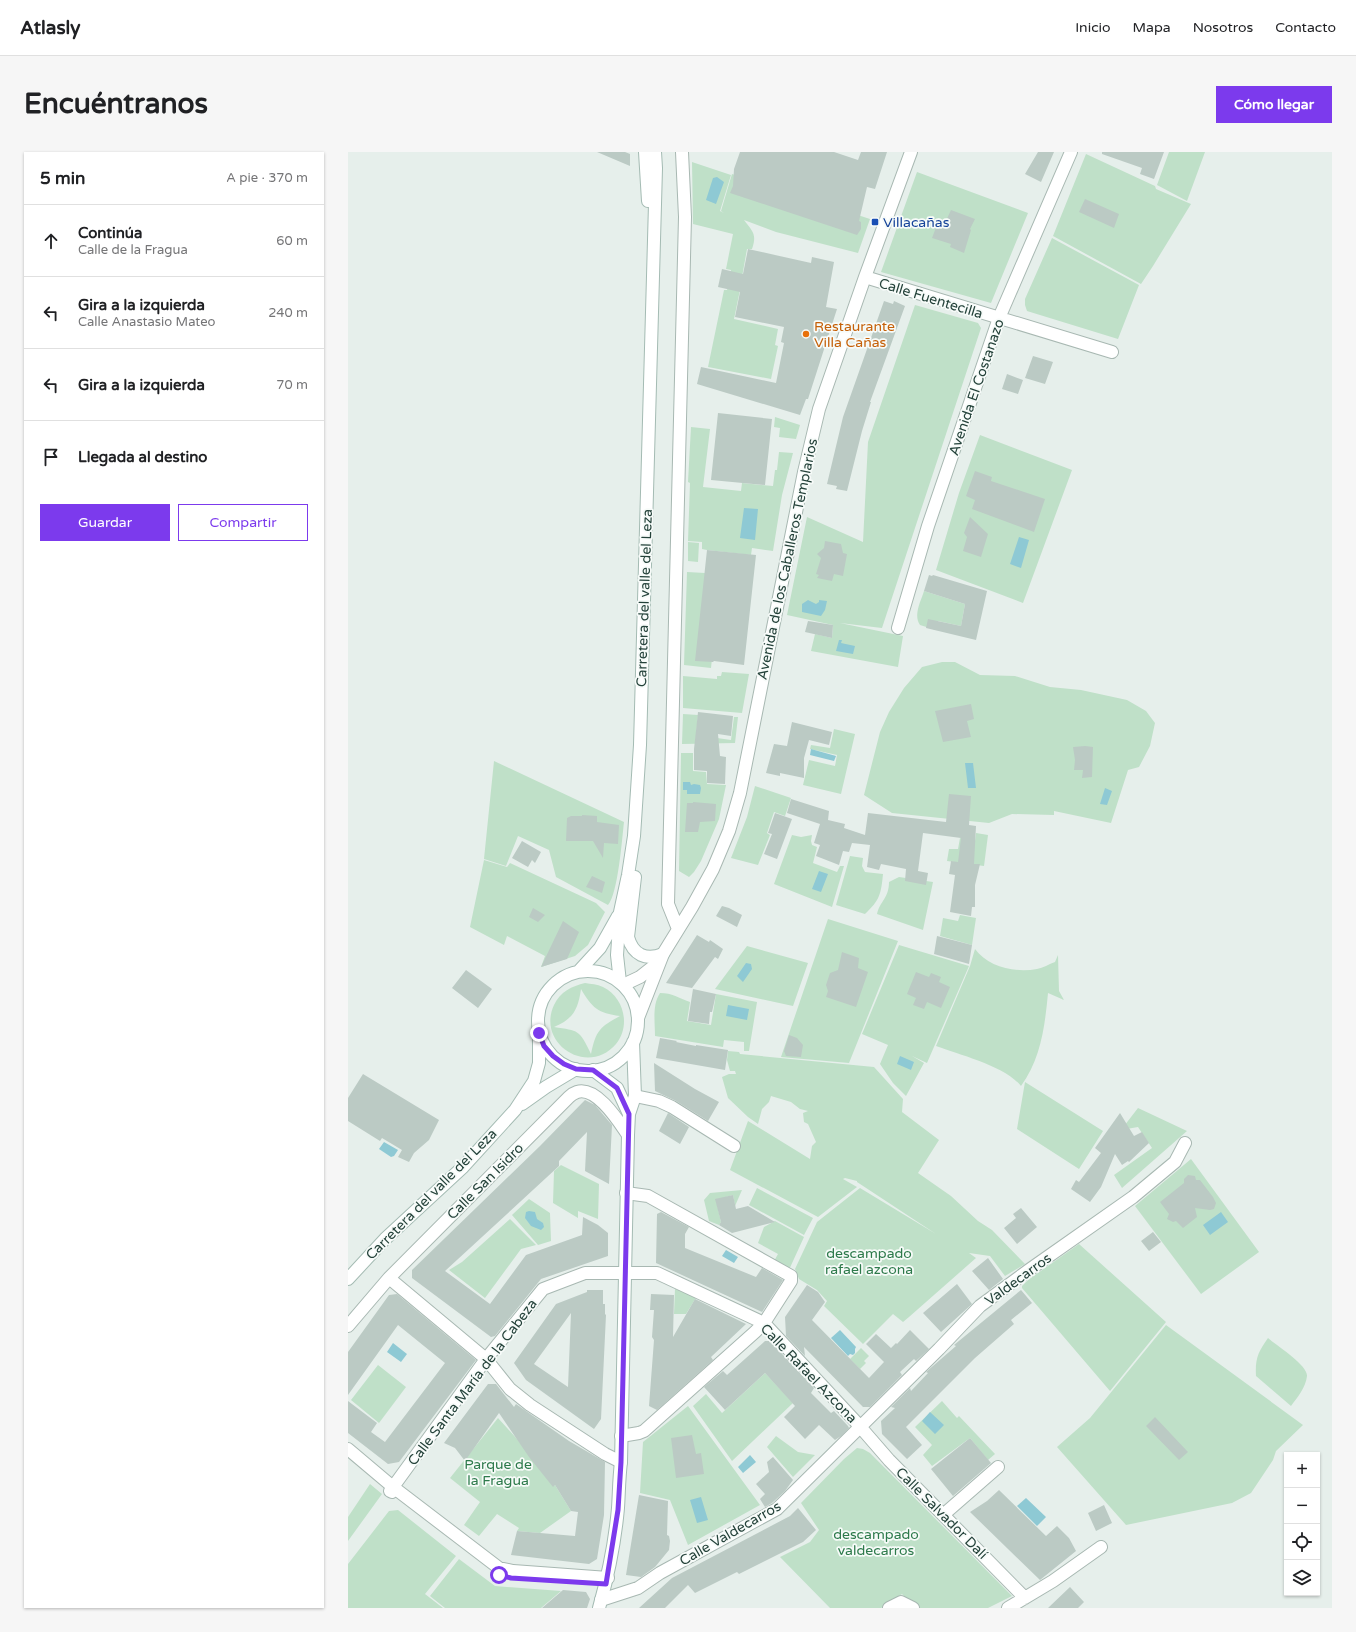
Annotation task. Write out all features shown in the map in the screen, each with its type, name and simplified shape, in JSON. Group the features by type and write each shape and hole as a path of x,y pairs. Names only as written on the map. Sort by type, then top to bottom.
{"street":[{"name":"Carretera del valle del Leza","path":"645,152 652,284"},
{"name":"Carretera del valle del Leza","path":"620,912 634,836 640,745 656,168 655,152"},
{"path":"678,929 668,904 685,217 682,152"},
{"name":"Avenida de los Caballeros Templarios","path":"638,1018 661,958 713,869 729,831 740,793 804,472 819,409 911,152"},
{"name":"Avenida El Costanazo","path":"898,628 928,526 999,318 1071,152"},
{"name":"Calle Fuentecilla","path":"865,277 1112,352"},
{"path":"634,836 635,877 628,937 630,944 636,952 646,957 661,958"},
{"path":"578,972 600,948 620,912"},
{"path":"539,1033 544,1046 553,1056 564,1064 576,1069 593,1070 608,1066 621,1058 633,1042 637,1030 638,1018 635,1005 622,984 617,955 620,912"},
{"name":"Avenida de los Caballeros Templarios","path":"622,984 640,977 661,958"},
{"path":"515,1110 534,1081 539,1063 538,1017 542,1001 550,988 562,977 578,972 593,971 607,974 622,984"},
{"path":"600,1604 607,1581 618,1510 621,1462 628,1135 629,1114 635,1096 633,1042"},
{"path":"515,1110 546,1087 576,1069"},
{"path":"593,1070 617,1088 629,1114"},
{"name":"Calle San Isidro","path":"348,1326 389,1278 569,1097 577,1092 586,1092 596,1096 617,1117 628,1135"},
{"path":"635,1096 659,1101 672,1107 734,1146"},
{"name":"Carretera del valle del Leza","path":"348,1279 385,1239 463,1167 515,1110"},
{"name":"Valdecarros","path":"860,1427 980,1306 1133,1197 1175,1162 1185,1143"},
{"path":"621,1436 644,1431 764,1323 791,1281 791,1276 648,1196 626,1193"},
{"name":"Calle Santa María de la Cabeza","path":"393,1487 486,1359 543,1289 585,1273 625,1274"},
{"name":"Calle Rafael Azcona","path":"625,1274 658,1273 764,1323 860,1427"},
{"path":"389,1278 486,1359 510,1389 605,1454 621,1462"},
{"name":"Calle Salvador Dalí","path":"860,1427 889,1460 1025,1598"},
{"name":"Calle Valdecarros","path":"600,1604 638,1588 660,1573 777,1509 860,1427"},
{"path":"348,1449 393,1487 499,1568 513,1571 607,1581"},
{"path":"943,1515 998,1467"},
{"path":"1008,1608 1053,1582 1101,1547"},
{"path":"889,1608 902,1602 913,1608"}],"green space":[{"path":"1169,152 1205,152 1187,201 1157,185"},
{"path":"1086,154 1155,186 1156,189 1191,204 1141,284 1053,236"},
{"path":"692,162 731,175 720,211 724,213 721,211 732,174 870,219 858,253 776,232 744,220 750,227 754,236 752,249 747,249 742,277 730,275 731,270 726,269 733,234 693,224"},
{"path":"917,172 1028,213 991,303 881,272"},
{"path":"1052,238 1139,285 1118,339 1027,311 1025,299"},
{"path":"728,287 740,290 734,319 778,329 775,345 778,346 771,379 708,367 724,290 727,290"},
{"path":"915,305 978,323 981,328 882,628 840,623 903,636 898,667 811,651 815,634 832,638 833,625 787,615 807,517 863,542 868,442"},
{"path":"775,417 800,425 796,439 779,437 780,428 774,427"},
{"path":"691,427 710,429 703,487 741,491 742,483 773,486 779,452 793,453 782,495 773,551 752,548 751,555 707,550 702,549 702,542 688,541 690,483 688,482"},
{"path":"980,435 1072,470 1023,603 936,570 959,493"},
{"path":"688,542 699,543 698,562 688,561"},
{"path":"687,572 705,573 718,601 711,668 684,665"},
{"path":"924,591 965,604 961,626 938,621 936,630 920,625 917,612"},
{"path":"942,662 955,662 980,675 1015,676 1050,687 1081,690 1127,700 1146,711 1155,723 1150,746 1139,767 1128,770 1111,823 1054,811 1054,815 1012,814 989,823 892,813 864,795 880,732 889,712 904,688 922,667"},
{"path":"722,672 749,674 742,713 683,708 683,676 717,679 717,676 721,676"},
{"path":"683,714 698,715 696,735 731,740 734,717 738,717 735,743 682,744"},
{"path":"834,729 855,734 841,794 803,785 809,760 835,766 837,755 810,749 811,745 830,748"},
{"path":"681,753 693,753 693,771 706,772 707,784 726,785 719,819 701,861 689,877 679,871"},
{"path":"494,761 624,822 617,878 608,905 556,877 549,850 518,836 506,866 484,859"},
{"path":"755,786 791,798 785,816 774,812 767,833 770,835 758,865 731,858 747,817"},
{"path":"976,833 988,835 984,866 947,861 949,849 958,849 960,838 975,841"},
{"path":"792,835 801,837 812,835 812,845 817,847 813,863 837,872 840,866 844,866 832,907 774,884"},
{"path":"850,856 863,858 862,866 865,872 883,874 879,896 874,905 865,914 836,905"},
{"path":"484,860 507,867 510,863 596,903 605,912 588,945 575,956 541,967 545,956 507,936 504,945 470,927"},
{"path":"899,877 933,882 923,930 877,914 888,892 889,882"},
{"path":"960,915 976,918 972,945 940,936 943,918 958,921"},
{"path":"828,919 898,941 849,1063 781,1057"},
{"path":"899,945 969,966 927,1063 912,1056 924,1063 906,1096 893,1083 880,1064 888,1045 862,1034"},
{"path":"747,946 808,963 793,1006 715,989"},
{"path":"975,949 980,955 995,964 1020,970 1042,968 1055,962 1058,955 1059,991 1064,1000 1048,993 1038,1053 1028,1076 1021,1086 1014,1079 993,1067 936,1046 970,966"},
{"path":"585,983 603,987 616,998 623,1012 624,1021 621,1037 616,1044 605,1053 592,1057 579,1056 568,1052 558,1043 552,1032 550,1019 554,1005 563,993","holes":["581,989 592,1005 596,1008 606,1013 620,1016 600,1030 595,1039 591,1054 584,1040 577,1033 569,1029 554,1027 566,1021 574,1013"]},
{"path":"660,993 672,995 690,1002 687,1021 711,1025 716,994 757,1002 749,1051 744,1051 744,1042 724,1040 723,1047 655,1036 655,1008 657,998"},
{"name":"descampado rafael azcona","path":"728,1051 739,1052 740,1054 874,1067 903,1099 902,1112 939,1140 918,1173 951,1196 978,1221 992,1230 1025,1264 1005,1276 990,1256 969,1253 976,1258 909,1317 903,1322 893,1314 863,1344 824,1306 827,1301 817,1290 799,1279 795,1269 817,1222 860,1188 936,1234 857,1181 845,1178 843,1179 857,1187 818,1217 730,1170 748,1121 810,1159 812,1146 816,1142 808,1124 804,1122 803,1113 808,1111 800,1109 791,1102 771,1096 769,1102 762,1109 758,1124 748,1117 728,1098 722,1077 729,1074 736,1074 735,1071 730,1071 727,1060"},
{"path":"1025,1082 1103,1131 1079,1169 1017,1129"},
{"path":"1138,1108 1187,1131 1122,1188 1114,1175 1152,1148 1138,1127 1121,1130"},
{"path":"1191,1159 1259,1252 1201,1294 1135,1206"},
{"path":"561,1165 599,1184 598,1219 578,1211 578,1218 553,1203 554,1171"},
{"path":"757,1188 813,1218 804,1235 749,1205"},
{"path":"742,1190 735,1206 733,1195 716,1200 721,1222 719,1225 709,1221 704,1200 710,1193"},
{"path":"529,1199 550,1213 551,1241 538,1245 512,1215"},
{"path":"510,1219 536,1245 521,1249 485,1298 449,1270 462,1262"},
{"path":"775,1221 804,1237 788,1272 773,1263 778,1254 758,1243 764,1227"},
{"path":"1079,1244 1166,1322 1110,1391 1022,1288 1028,1280"},
{"path":"675,1289 697,1296 686,1314 674,1314"},
{"path":"1166,1325 1303,1425 1276,1451 1273,1460 1251,1493 1232,1503 1126,1525 1057,1447 1090,1418"},
{"path":"1268,1338 1297,1361 1306,1372 1307,1376 1305,1384 1291,1406 1256,1376 1258,1356"},
{"path":"861,1348 869,1356 864,1361 866,1363 860,1369 850,1359"},
{"path":"378,1365 406,1387 379,1423 351,1400"},
{"path":"765,1373 793,1403 732,1461 693,1406 706,1394 722,1413"},
{"path":"942,1401 957,1418 959,1416 995,1454 988,1460 970,1438 932,1466 923,1455 932,1445 915,1427"},
{"path":"688,1406 760,1505 688,1545 670,1500 640,1493 643,1442"},
{"name":"Parque de la Fragua","path":"498,1418 517,1439 553,1486 555,1485 571,1511 540,1533 517,1531 519,1528 497,1514 479,1536 464,1525 480,1502 450,1478"},
{"path":"776,1436 798,1452 815,1455 793,1477 767,1447"},
{"name":"descampado valdecarros","path":"857,1448 863,1449 870,1453 1012,1596 988,1608 916,1608 902,1594 881,1608 830,1608 780,1557 810,1542 819,1530 801,1503 844,1459"},
{"path":"370,1484 382,1494 348,1541 348,1517"},
{"path":"398,1510 456,1556 425,1594 443,1608 348,1608 348,1564 389,1511"},
{"path":"459,1559 495,1586 561,1591 541,1608 445,1608 430,1596"}],"water":[{"path":"717,177 724,182 716,204 706,200 713,178"},
{"path":"744,508 758,509 755,540 740,538"},
{"path":"1019,537 1029,540 1021,568 1010,564"},
{"path":"808,600 816,604 819,600 827,601 825,610 821,616 802,612 802,604"},
{"path":"839,640 842,640 841,643 855,646 853,654 836,651"},
{"path":"811,749 836,756 834,761 810,755"},
{"path":"965,763 973,763 976,788 968,788"},
{"path":"683,782 690,782 691,785 700,785 700,794 687,794 687,790 683,790"},
{"path":"1105,788 1112,791 1107,805 1100,804"},
{"path":"819,871 828,874 821,892 812,889"},
{"path":"746,963 751,964 752,969 743,982 737,976"},
{"path":"728,1005 749,1009 747,1020 726,1016"},
{"path":"900,1056 914,1062 911,1070 897,1064"},
{"path":"384,1142 398,1150 394,1156 391,1157 379,1149"},
{"path":"526,1212 535,1212 537,1219 543,1223 544,1227 541,1230 531,1226 525,1218"},
{"path":"1221,1212 1228,1222 1210,1235 1203,1225"},
{"path":"726,1250 738,1257 734,1263 722,1256"},
{"path":"840,1330 856,1347 853,1355 850,1354 848,1356 831,1338"},
{"path":"393,1343 407,1354 401,1362 387,1352"},
{"path":"930,1412 944,1425 935,1434 922,1421"},
{"path":"750,1455 756,1462 743,1473 738,1467"},
{"path":"701,1497 708,1520 697,1523 690,1500"},
{"path":"1026,1498 1046,1517 1037,1526 1017,1506"}],"building":[{"path":"597,152 625,152 630,154 630,166"},
{"path":"740,152 834,152 858,160 861,152 887,152 875,189 867,187 859,221 861,222 861,229 857,235 730,193 733,186 734,169"},
{"path":"1038,152 1054,152 1041,182 1025,174"},
{"path":"1102,152 1164,152 1154,179 1140,174 1142,168 1102,154"},
{"path":"1085,199 1119,214 1114,228 1079,212"},
{"path":"951,210 975,219 970,229 971,230 964,253 950,247 951,244 932,238 938,222 944,225"},
{"name":"Restaurante Villa Cañas","path":"748,249 811,263 812,257 834,262 826,307 837,309 808,399 806,399 800,415 697,384 701,367 776,383 784,343 781,342 784,327 735,317 740,292 718,287 722,269 743,274"},
{"path":"884,301 893,304 894,301 905,306 870,402 847,491 836,489 837,486 827,484 843,417"},
{"path":"1033,356 1053,362 1045,384 1025,378"},
{"path":"1007,374 1023,380 1018,394 1002,389"},
{"path":"718,413 772,419 765,485 711,480"},
{"path":"975,471 992,477 991,481 1045,499 1034,532 972,509 975,500 966,496"},
{"path":"970,517 988,534 981,557 963,551 967,537 964,533"},
{"path":"825,541 841,544 843,553 847,554 843,576 834,574 832,581 817,578 819,575 816,574 821,558 817,554 824,548"},
{"path":"707,550 756,555 744,665 714,661 695,661"},
{"path":"929,575 987,591 976,640 926,628 928,619 961,626 965,604 924,591"},
{"path":"808,621 833,625 832,638 805,632"},
{"path":"971,704 974,719 967,721 971,737 943,742 935,711"},
{"path":"698,712 733,716 731,736 718,734 720,756 726,757 725,784 707,783 707,771 694,770 694,749"},
{"path":"792,722 832,732 829,745 809,740 804,758 804,778 780,773 780,776 766,773 774,744 787,746"},
{"path":"1073,747 1093,747 1092,777 1082,778 1083,770 1074,770 1075,760"},
{"path":"949,794 971,796 969,825 976,826 974,864 980,864 975,885 975,907 972,907 971,916 950,912 955,875 949,874 951,861 958,862 961,838 923,833 918,871 928,873 926,885 905,881 906,869 881,864 879,870 867,867 870,845 852,843 849,852 843,851 839,865 816,856 820,845 814,843 820,824 787,813 791,799 829,811 828,820 845,824 844,828 865,835 868,813 946,822"},
{"path":"693,802 716,804 715,821 700,822 698,832 685,832 687,803"},
{"path":"775,813 792,819 777,859 764,854 772,834 768,833"},
{"path":"582,815 597,816 597,822 619,825 618,844 604,843 603,858 593,841 566,841 567,818"},
{"path":"522,841 541,852 535,863 532,860 528,867 512,858"},
{"path":"592,876 605,882 602,893 586,887"},
{"path":"722,906 742,915 737,927 716,916"},
{"path":"533,908 545,915 538,922 529,917"},
{"path":"563,921 579,932 567,959 541,967"},
{"path":"697,935 709,942 710,940 723,949 718,959 715,957 692,988 666,983"},
{"path":"937,936 972,945 969,964 934,954"},
{"path":"842,952 859,958 858,968 868,972 856,1007 826,997 828,991 826,985 830,973 838,970"},
{"path":"466,970 492,989 478,1008 452,988"},
{"path":"916,972 929,977 931,973 941,977 939,982 950,987 941,1008 927,1002 924,1009 913,1005 916,998 907,994"},
{"path":"693,989 716,994 712,1012 710,1012 709,1024 688,1021"},
{"path":"789,1035 797,1038 803,1045 801,1057 786,1056 784,1051"},
{"path":"660,1038 696,1046 728,1050 725,1070 656,1058"},
{"path":"654,1063 695,1089 719,1102 708,1121 676,1101 655,1091"},
{"path":"363,1074 439,1120 429,1140 414,1153 409,1162 398,1157 402,1150 382,1138 380,1141 348,1121 348,1098"},
{"path":"585,1100 595,1105 612,1125 609,1184 585,1171 587,1132 559,1161 559,1166 445,1271 490,1304 526,1255 582,1235 583,1217 598,1225 608,1233 608,1256 541,1279 495,1336 491,1337 412,1278 412,1270 540,1146"},
{"path":"668,1113 689,1127 680,1144 659,1131"},
{"path":"1120,1113 1134,1136 1142,1132 1149,1143 1129,1162 1128,1161 1122,1165 1115,1154 1101,1187 1090,1202 1071,1189 1076,1180 1079,1182 1101,1153 1095,1148"},
{"path":"1188,1175 1195,1176 1196,1180 1200,1180 1216,1203 1214,1209 1210,1210 1195,1208 1197,1217 1183,1228 1176,1221 1173,1222 1167,1219 1169,1214 1160,1202 1184,1183 1184,1179"},
{"path":"733,1195 736,1209 748,1206 775,1222 732,1233 719,1225 721,1222 715,1199"},
{"path":"1021,1208 1037,1227 1017,1244 1004,1228 1016,1218 1013,1214"},
{"path":"661,1212 689,1227 685,1234 685,1248 756,1277 762,1268 783,1280 762,1312 656,1263 657,1214"},
{"path":"1153,1232 1161,1242 1149,1251 1141,1241"},
{"path":"988,1258 1003,1279 989,1290 972,1271"},
{"path":"957,1284 972,1304 941,1332 923,1313"},
{"path":"807,1285 818,1292 825,1302 812,1320 869,1378 884,1362 866,1344 876,1334 891,1348 896,1343 897,1344 910,1330 929,1349 916,1361 914,1359 900,1372 902,1375 870,1407 863,1407 804,1347 805,1356 786,1336 785,1317"},
{"path":"587,1290 603,1290 603,1304 605,1304 606,1315 601,1419 594,1429 526,1380 514,1363 556,1304 587,1292","holes":["571,1313 568,1387 534,1364"]},
{"path":"1021,1290 1032,1303 1011,1320 1014,1324 975,1358 906,1427 922,1445 907,1459 882,1434 881,1421 895,1408 891,1407 910,1388 911,1391 928,1373 926,1372 956,1346 954,1345"},
{"path":"397,1294 476,1360 399,1462 388,1464 348,1433 348,1401 377,1423 371,1432 385,1442 445,1363 398,1325 348,1395 348,1352 389,1295"},
{"path":"651,1294 674,1295 673,1337 695,1299 746,1324 711,1357 713,1360 657,1410 649,1406 654,1340 652,1337 654,1310 650,1310"},
{"path":"765,1341 770,1341 814,1388 811,1393 831,1413 834,1411 848,1426 849,1428 841,1436 835,1440 819,1425 805,1439 784,1417 795,1406 765,1373 725,1410 704,1387 723,1371 727,1375"},
{"path":"488,1384 496,1384 514,1407 516,1404 569,1441 605,1462 604,1515 597,1559 589,1564 511,1555 517,1531 575,1536 578,1512 571,1511 555,1485 553,1487 529,1457 499,1413 465,1461 455,1448 444,1443"},
{"path":"1155,1417 1188,1452 1179,1460 1146,1426"},
{"path":"692,1435 696,1454 701,1453 704,1474 676,1478 671,1438"},
{"path":"970,1438 991,1463 953,1496 931,1469"},
{"path":"773,1457 793,1480 785,1491 772,1503 765,1507 760,1499 765,1494 756,1484 769,1472 767,1462"},
{"path":"999,1490 1046,1536 1057,1526 1069,1538 1076,1551 1040,1580 970,1512 987,1501"},
{"path":"639,1495 668,1501 667,1535 669,1536 670,1541 669,1550 655,1567 641,1577 626,1575"},
{"path":"1104,1505 1112,1523 1096,1531 1088,1513"},
{"path":"798,1508 816,1530 803,1542 739,1574 737,1572 695,1593 688,1585 665,1608 639,1608 672,1578 790,1516"},
{"path":"1070,1587 1084,1602 1078,1608 1048,1608"},
{"path":"563,1590 586,1592 590,1599 587,1608 542,1608"}],"place":[{"name":"Villacañas","path":"875,222"},
{"name":"Restaurante Villa Cañas","path":"806,334"}],"route":[{"path":"499,1575 511,1578 606,1584 618,1510 621,1462 629,1114 617,1088 593,1070 576,1069 564,1064 553,1056 544,1046 539,1033"}]}
